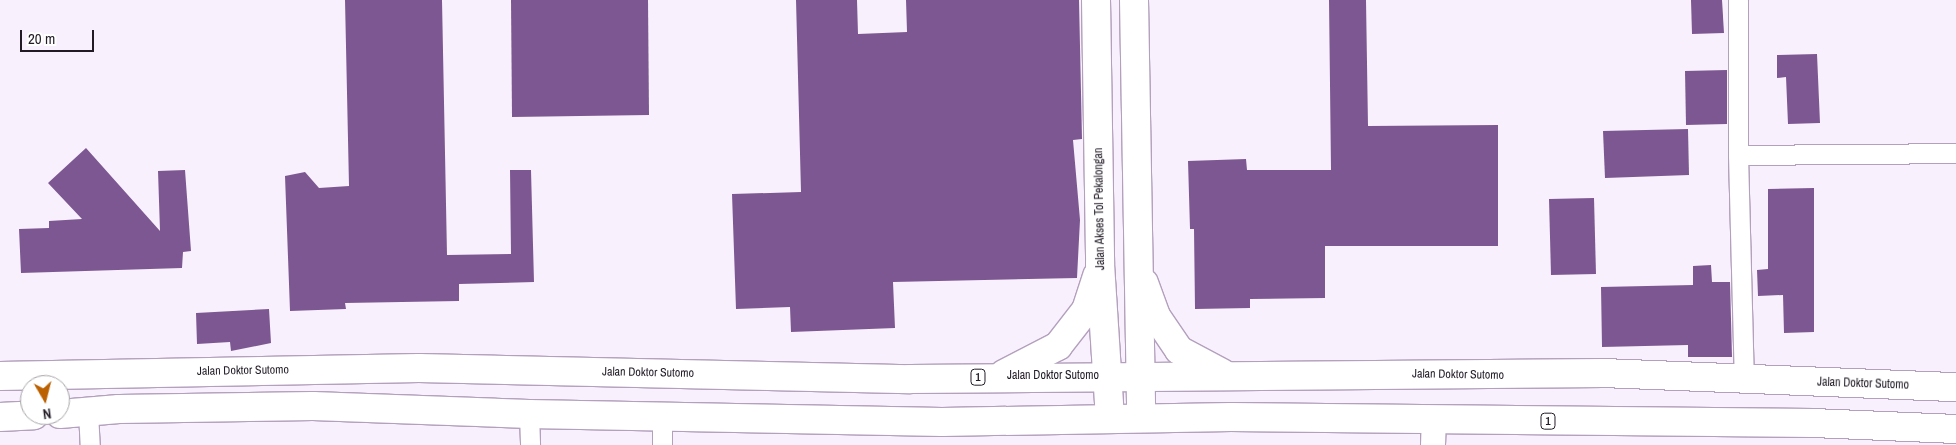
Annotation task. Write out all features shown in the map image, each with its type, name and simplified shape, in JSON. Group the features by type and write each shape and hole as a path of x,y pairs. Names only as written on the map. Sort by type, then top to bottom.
{"highway":[{"name":"Jalan Akses Tol Pekalongan","path":"1096,0 1100,264 1109,376 1110,417"},
{"path":"1134,0 1141,417"},
{"path":"1001,376 1058,346 1086,310 1100,264"},
{"path":"1138,265 1156,316 1178,350 1226,375"},
{"name":"Jalan Doktor Sutomo","path":"0,376 419,368 910,379 1001,376 1603,373 1744,377 1838,384 1956,386"},
{"name":"1","path":"70,413 119,409 312,406 529,414 942,422 1141,417 1434,432 1813,424 1956,429"},
{"path":"0,417 20,416"}],"street":[{"path":"1738,0 1738,155 1744,377"},
{"path":"1738,155 1956,153"},
{"path":"88,412 90,445"},
{"path":"529,414 530,445"},
{"path":"662,417 662,445"}],"building":[{"path":"345,0 442,0 447,255 511,254 510,170 531,170 534,282 459,284 459,301 345,303 346,309 290,311 285,176 305,172 319,188 349,186"},
{"path":"511,0 648,0 649,115 512,117"},
{"path":"796,0 857,0 858,34 907,32 906,0 1079,0 1082,139 1073,140 1080,220 1077,278 893,282 895,328 791,332 790,307 736,309 732,194 801,192"},
{"path":"1329,0 1366,0 1368,126 1498,125 1498,246 1325,246 1325,298 1250,299 1250,308 1195,309 1194,229 1190,229 1188,161 1246,159 1247,170 1331,170"},
{"path":"1691,0 1722,0 1724,33 1692,34"},
{"path":"1817,54 1820,123 1788,124 1786,77 1777,78 1777,55"},
{"path":"1727,70 1727,124 1686,125 1685,71"},
{"path":"1688,129 1689,175 1605,178 1603,131"},
{"path":"86,148 160,231 158,171 185,170 191,251 183,252 182,268 21,273 19,229 49,228 49,221 82,219 48,183"},
{"path":"1814,188 1814,332 1784,333 1783,295 1758,296 1757,270 1768,269 1768,189"},
{"path":"1594,198 1596,274 1551,275 1549,199"},
{"path":"1711,265 1712,282 1730,282 1732,357 1688,357 1688,345 1602,347 1601,287 1693,285 1693,266"},
{"path":"269,309 271,343 231,351 230,342 197,344 196,313"}]}
